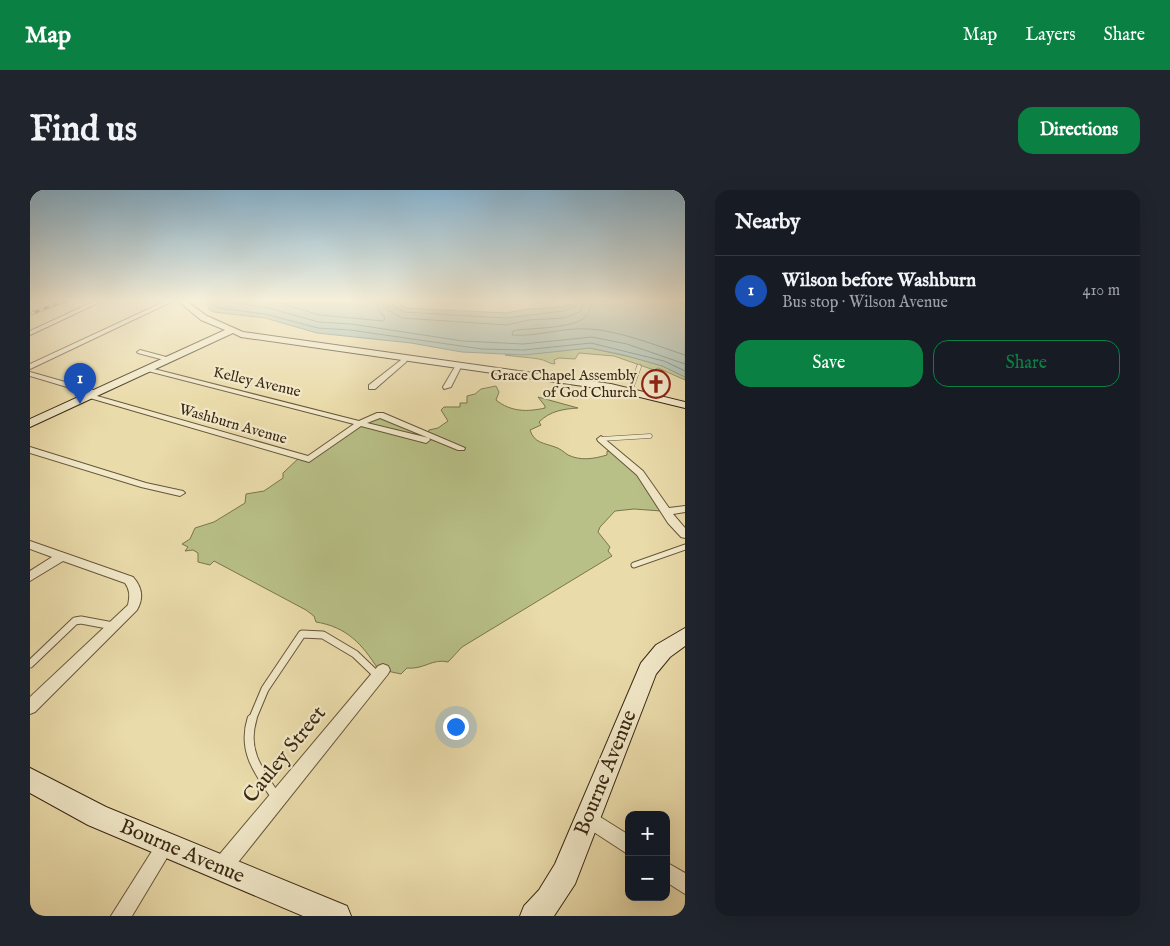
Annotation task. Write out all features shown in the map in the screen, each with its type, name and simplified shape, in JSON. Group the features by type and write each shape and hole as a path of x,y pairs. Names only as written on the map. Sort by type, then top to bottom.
{"main road":[{"path":"30,423 225,334"},
{"path":"250,334 630,391 685,405"},
{"name":"Bourne Avenue","path":"30,780 97,816 165,846 337,916"}],"street":[{"path":"30,367 101,334"},
{"path":"140,352 168,359"},
{"path":"372,387 406,357"},
{"path":"447,387 459,365"},
{"name":"Kelley Avenue","path":"146,369 461,448 380,415 362,422"},
{"name":"Washburn Avenue","path":"30,374 90,395 308,459 362,422"},
{"path":"601,439 640,473 666,512 685,534"},
{"path":"30,450 144,485 180,493"},
{"path":"666,512 685,509"},
{"path":"30,545 129,580 134,585 137,596 133,607 30,706"},
{"path":"30,577 62,556"},
{"name":"Bourne Avenue","path":"534,916 549,900 565,874 589,819 648,669 663,651 685,636"},
{"name":"Cauley Street","path":"221,868 380,673"},
{"path":"589,819 625,843"},
{"path":"121,916 165,846"},
{"path":"670,875 685,884"}],"lane":[{"path":"630,391 639,366"},
{"path":"601,439 650,436"},
{"path":"634,564 685,547"},
{"path":"30,664 75,621 81,620 113,626"},
{"path":"277,798 255,767 248,749 249,722 274,676 302,634 323,635 355,654 380,673"}],"green space":[{"path":"590,348 663,366 685,376 685,380 658,368 654,370 614,356 579,353 575,359 559,358 554,360 555,364 539,359 505,355"},
{"path":"496,386 499,392 496,400 513,409 532,410 545,408 538,397 578,408 562,410 548,415 539,422 541,425 530,430 534,438 578,458 587,459 607,455 607,451 617,454 633,466 661,511 634,509 615,511 600,527 598,532 610,547 608,551 612,556 462,647 448,662 443,661 407,668 401,674 378,669 360,644 345,632 327,624 316,622 314,616 306,610 214,561 210,565 198,562 198,553 193,550 185,551 188,547 182,544 190,539 195,528 214,522 245,503 246,494 264,491 283,478 283,473 301,456 307,457 361,423 380,416 428,433 429,430 438,428 448,421 441,410 444,407 460,407 460,403 467,403 467,396 475,394 481,389"}],"water":[{"path":"325,334 685,334 685,377 662,366 590,348 524,355 462,352 411,343"}],"place":[{"name":"Grace Chapel Assembly of God Church","path":"656,384"},
{"name":"Wilson before Washburn","path":"80,404"}]}
